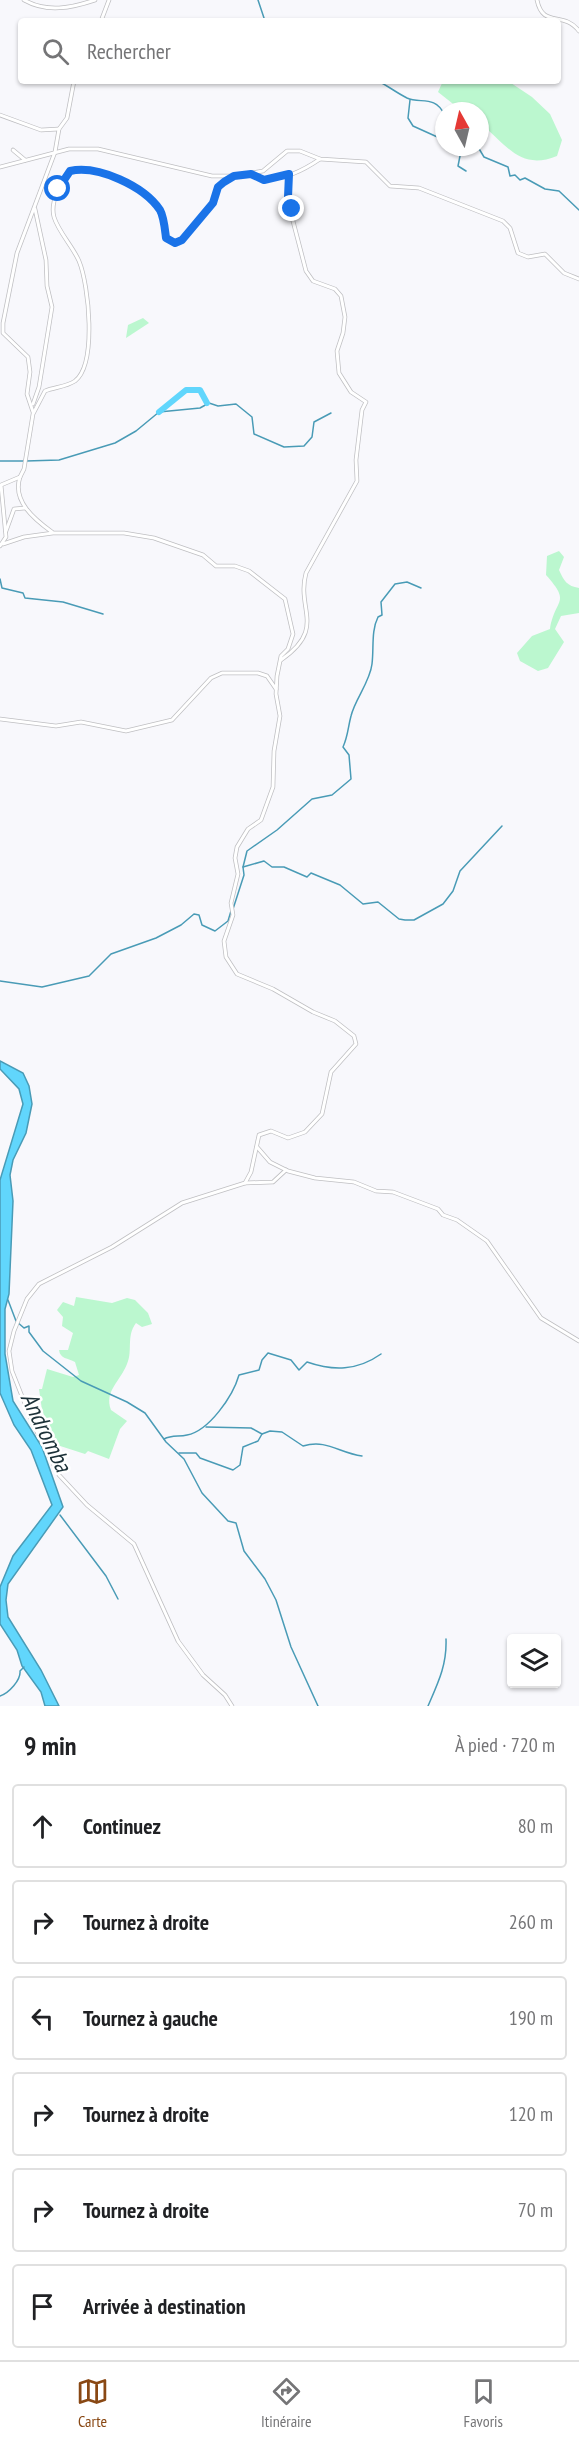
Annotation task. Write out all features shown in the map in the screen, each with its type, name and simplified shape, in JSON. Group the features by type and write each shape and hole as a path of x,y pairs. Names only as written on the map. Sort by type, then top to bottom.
{"street":[{"path":"24,0 33,5 57,9 95,0"},
{"path":"102,18 109,0"},
{"path":"537,0 541,13 546,18"},
{"path":"561,19 567,20 579,31"},
{"path":"53,533 26,509 17,493 24,469 33,414 27,394 30,372 28,357 2,330 17,253 55,152 59,129 67,118 73,84"},
{"path":"0,115 41,130 59,129"},
{"path":"0,167 69,149 98,149 212,176 234,176 263,171 287,151 300,151 320,159 366,162 390,186 419,188 503,221 510,228 518,253 528,256 537,253 545,254 564,273 579,279"},
{"path":"13,150 26,161"},
{"path":"251,174 264,180 300,172 320,159"},
{"path":"33,414 45,391 66,386 77,379 86,365 89,353 87,288 75,251 54,219 54,209 64,177 70,171 84,168 134,186 161,212 166,238 175,243 182,240 213,203 218,187 234,176"},
{"path":"281,660 292,651 305,632 308,620 304,585 306,573 357,481 356,460 362,410 366,402 351,392 339,373 337,351 345,317 341,296 335,290 313,281 306,271 288,202 289,174"},
{"path":"32,405 39,387 52,308 43,242 34,207"},
{"path":"6,533 1,485 20,477"},
{"path":"2,545 14,509 26,509"},
{"path":"2,545 24,537 53,533 124,533 154,538 208,557 216,566 249,571 285,599 293,634 281,660 276,689 280,716 275,743 273,787 261,820 248,829 237,847 235,858 238,874 231,903 233,915 226,931 225,949 237,974 273,989 313,1012 335,1021 350,1032 356,1042 346,1058 331,1072 324,1110 314,1124 299,1136 288,1138 265,1132 259,1135 245,1184"},
{"path":"0,719 56,726 81,722 126,731 172,720 211,678 222,673 258,673 267,676 276,689"},
{"path":"257,1147 270,1162 286,1170 315,1178 354,1182 376,1191 393,1192 438,1209 442,1215 457,1220 487,1241 541,1318 579,1341"},
{"path":"232,1706 225,1695 203,1675 178,1641 134,1544 87,1505 59,1475 33,1424 12,1371 9,1351 27,1299 44,1280 112,1247 182,1203 245,1184 273,1182 286,1170"}],"green space":[{"path":"442,84 512,84 532,97 550,114 562,140 557,156 544,160 533,160 523,158 506,147 489,131 489,102 451,102 438,92"},
{"path":"143,318 149,323 126,338 128,325"},
{"path":"559,551 564,557 559,570 566,582 579,588 579,613 561,616 555,629 564,642 548,668 538,671 520,661 517,653 532,636 550,629 560,597 554,584 546,575 547,556"},
{"path":"76,1297 112,1303 127,1298 135,1300 148,1313 152,1324 142,1327 136,1323 130,1338 129,1359 111,1392 109,1403 111,1410 127,1421 120,1429 109,1459 88,1451 85,1454 54,1444 55,1440 42,1410 39,1389 42,1389 47,1369 73,1377 79,1375 75,1362 63,1357 60,1353 59,1350 68,1350 73,1333 62,1326 63,1317 57,1310 63,1302 74,1306"}],"water":[{"path":"0,1061 23,1073 29,1086 32,1104 26,1133 13,1160 10,1175 13,1201 9,1294 5,1309 5,1354 13,1401 42,1447 63,1507 8,1584 6,1600 8,1617 41,1670 59,1706 45,1706 41,1692 22,1666 17,1650 0,1624 0,1587 13,1556 52,1505 31,1450 14,1425 0,1393 0,1180 23,1104 19,1089 0,1069"}],"waterway":[{"path":"258,0 264,18"},
{"path":"383,84 412,100 435,104"},
{"path":"410,100 408,118 413,126 435,136"},
{"path":"460,156 458,166 466,171"},
{"path":"483,156 508,167 510,176 515,175 520,180 525,178 545,189 559,191 579,210"},
{"path":"159,412 186,390 200,390 207,403"},
{"path":"26,461 59,460 115,443 136,431 159,412 200,408 209,403 218,406 236,404 252,417 254,434 284,447 304,446 312,437 314,422 331,413"},
{"path":"0,461 24,461"},
{"path":"0,579 2,588 23,593 25,598 63,602 103,614"},
{"path":"243,867 247,851 277,830 312,799 332,795 351,779 349,755 343,747 353,710 371,671 374,628 378,617 382,615 381,602 395,584 407,582 421,588"},
{"path":"233,909 244,875 243,867 264,861 272,867 284,867 307,877 311,873 340,885 363,904 378,902 399,919 414,920 443,904 453,891 460,871 502,826"},
{"path":"0,981 42,987 89,976 111,954 156,938 181,925 194,914 199,915 202,925 215,931 228,921 231,911"},
{"path":"8,1300 16,1321 24,1328 29,1326 29,1332 43,1351 81,1381 145,1413 166,1442 184,1459 202,1493 228,1521 236,1523 244,1551 265,1579 276,1600 291,1647 318,1706"},
{"path":"164,1439 187,1435 204,1427 226,1402 239,1375 259,1370 262,1360 268,1353 291,1360 299,1370 307,1362 326,1367 345,1368 363,1364 381,1354"},
{"path":"206,1427 251,1428 262,1434"},
{"path":"179,1453 196,1453 200,1458 233,1470 240,1465 243,1447 258,1441 262,1434 270,1431 282,1432 303,1446 326,1445 362,1456"},
{"path":"60,1515 106,1576 118,1599"},
{"path":"428,1706 443,1666 446,1639"},
{"path":"0,1696 14,1686 24,1667"}],"route":[{"path":"58,189 70,171 84,168 134,186 161,212 166,238 175,243 182,240 213,203 218,187 234,176 251,174 264,180 289,174 288,197 289,206 292,209"}],"water label":[{"name":"Andromba","path":"46,1432"}]}
